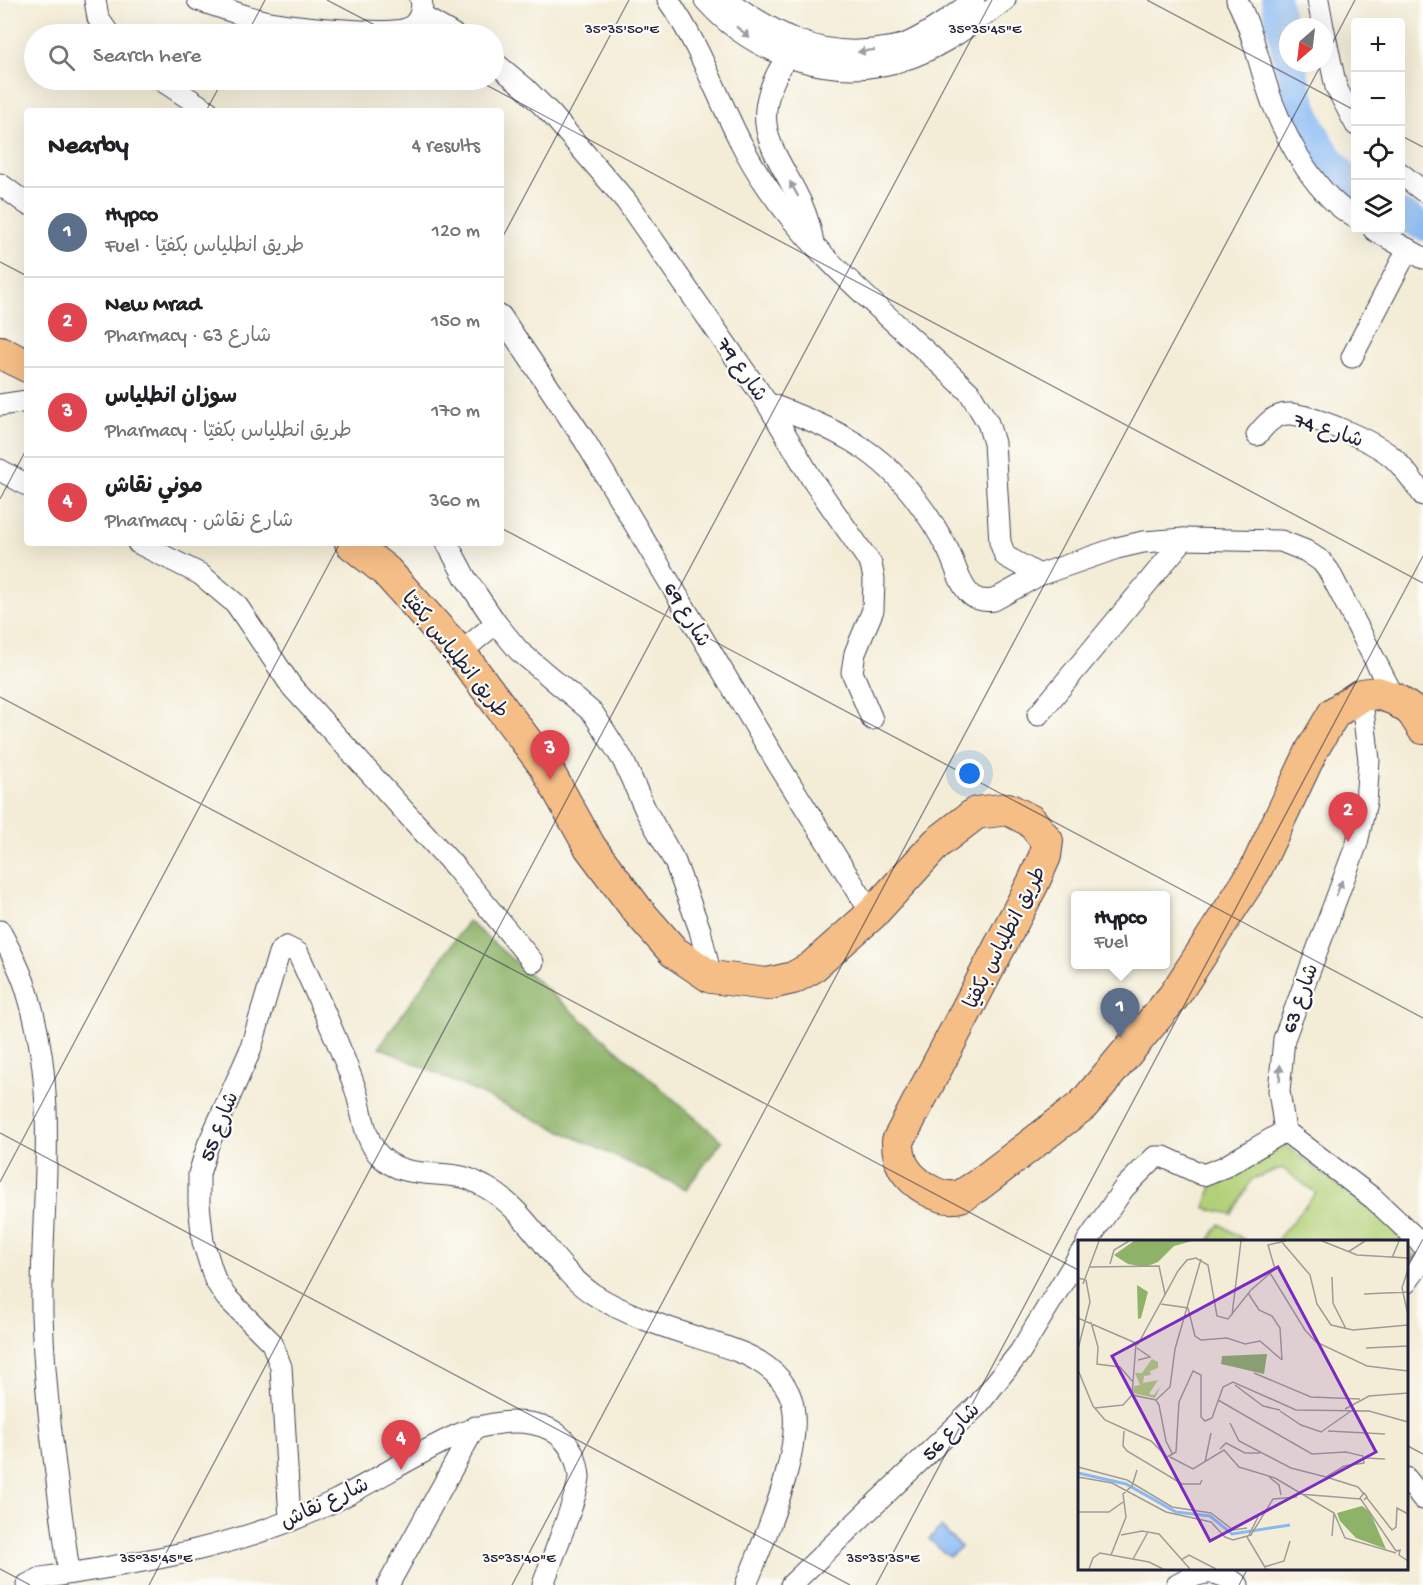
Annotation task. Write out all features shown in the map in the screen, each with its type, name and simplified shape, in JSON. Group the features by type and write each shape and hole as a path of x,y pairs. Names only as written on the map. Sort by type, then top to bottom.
{"highway":[{"name":"طريق انطلياس بكفيّا","path":"355,546 386,571 460,653 545,766 590,847 638,911 674,952 711,977 767,984 793,978 827,956 872,914 937,843 976,813 1008,809 1031,821 1047,841 1045,856 898,1141 899,1155 905,1170 921,1185 936,1194 947,1197 960,1196 1031,1147 1083,1105 1143,1036 1195,965 1255,871 1312,750 1334,713 1361,695"},
{"path":"1361,695 1377,693 1395,699 1412,711 1423,728"}],"street":[{"path":"95,0 98,18 102,24"},
{"path":"198,0 264,21 291,24"},
{"path":"705,0 757,42 787,57 816,66 841,69 896,62 939,45 1005,0"},
{"path":"727,0 765,27 784,37 825,50 855,52 907,43 941,25 974,0"},
{"path":"1237,0 1280,105 1294,146 1317,184 1351,214"},
{"path":"1318,0 1322,18"},
{"path":"668,1 701,54 746,152 765,185 813,243 970,393 988,423 994,443 1000,542 1005,556 1039,575"},
{"path":"414,24 421,8 441,24"},
{"path":"787,57 766,96 764,125 768,141 809,219 813,243"},
{"name":"شارع 79","path":"504,71 552,115 626,201 767,403 813,481 871,564 874,579 873,610 855,653 852,672 872,719"},
{"path":"1333,72 1336,87 1351,116"},
{"path":"176,90 203,108"},
{"path":"1405,176 1423,191"},
{"path":"0,184 24,202"},
{"path":"1352,357 1415,254 1381,234"},
{"name":"شارع 69","path":"504,320 585,441 778,764 872,914"},
{"path":"0,405 24,401"},
{"path":"767,403 851,438 882,460 902,481 947,547 965,589 973,597 986,601 994,600 1039,575 1117,548 1143,542 1184,539 1281,541 1320,561 1338,586 1395,699"},
{"name":"شارع 74","path":"1257,435 1273,418 1288,413 1323,424 1376,445 1409,474 1423,495"},
{"path":"0,470 24,483"},
{"path":"1038,715 1184,539"},
{"path":"144,546 200,574 236,604 292,687 455,867 533,962"},
{"path":"449,546 465,577 496,623 519,651 593,713 624,760 646,811 675,862 700,930 711,977"},
{"path":"460,653 496,623"},
{"name":"شارع 63","path":"1285,1131 1279,1091 1284,1039 1357,843 1366,802 1369,760 1361,695"},
{"path":"0,931 29,997 44,1070 48,1140 42,1314 49,1415 69,1574"},
{"name":"شارع 55","path":"290,1519 281,1367 272,1343 226,1297 215,1280 203,1242 199,1174 208,1145 250,1051 279,953 286,947 298,953 355,1087 372,1144 379,1156 392,1166 437,1176 466,1178 489,1189 511,1206 567,1272 592,1293 626,1311 741,1352 774,1371 790,1393 796,1425 787,1473 747,1585"},
{"path":"1088,1240 1124,1188 1155,1157 1164,1157 1203,1175 1224,1167 1285,1131 1374,1199 1423,1245"},
{"name":"شارع 56","path":"791,1585 978,1405 1020,1352 1078,1257"},
{"path":"1408,1282 1423,1260"},
{"name":"شارع نقاش","path":"27,1585 41,1578 173,1555 258,1532 334,1501 476,1426 501,1420 554,1430 571,1452 579,1478 543,1585"},
{"path":"388,1585 476,1426"},
{"path":"1408,1479 1423,1499"},
{"path":"1177,1585 1203,1572 1219,1571 1238,1585"}],"green space":[{"path":"468,921 722,1141 686,1189 379,1047"},
{"path":"1285,1145 1405,1236 1407,1240 1277,1240 1316,1193 1282,1168 1252,1179 1232,1214 1205,1208 1215,1176"},
{"path":"1220,1224 1244,1240 1210,1240"},
{"path":"1408,1243 1414,1258 1408,1267"}],"water":[{"path":"941,1527 961,1547 949,1557 929,1539"}],"waterway":[{"path":"1276,0 1280,18"},
{"path":"1292,72 1312,131 1330,159 1351,184"},
{"path":"1405,217 1423,226"}],"place":[{"name":"سوزان انطلياس","path":"550,780"},
{"name":"New Mrad","path":"1348,842"},
{"name":"Hypco","path":"1120,1038"},
{"name":"موني نقاش","path":"401,1470"}]}
